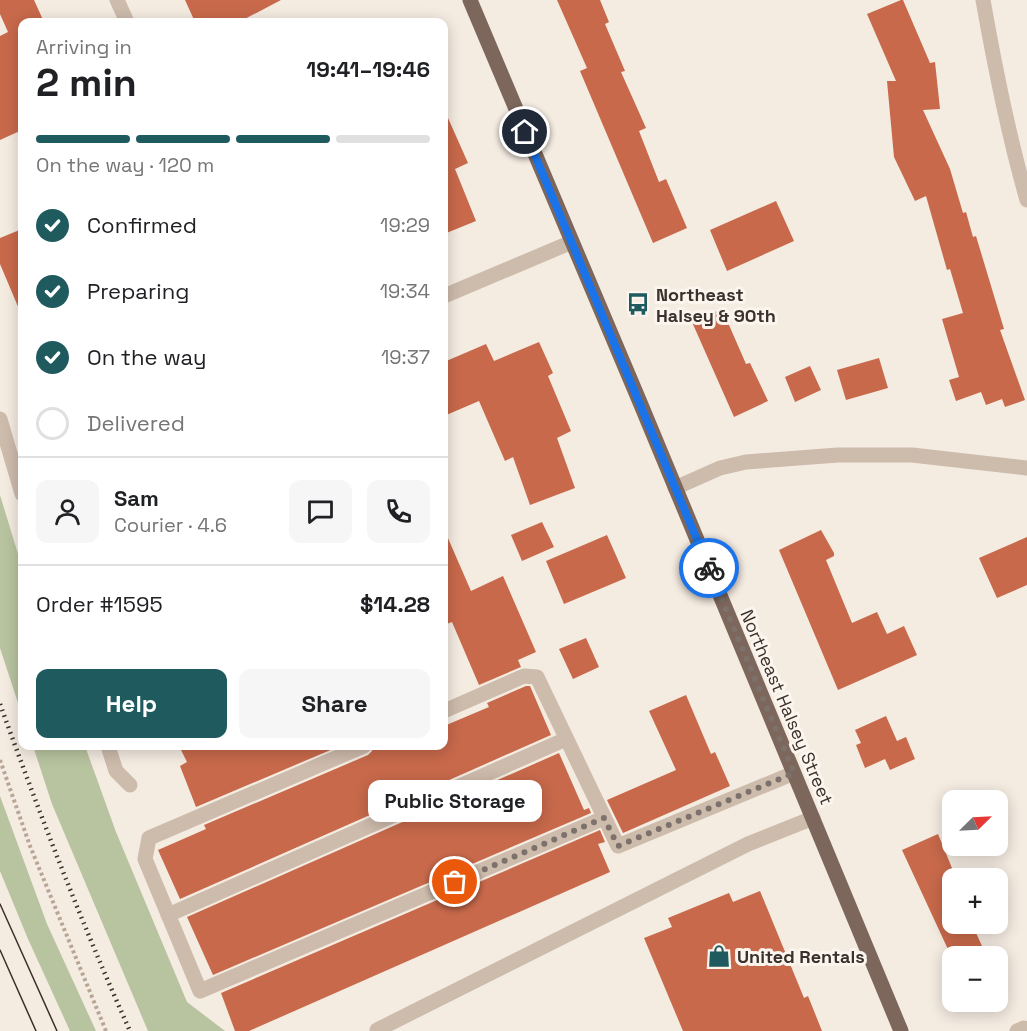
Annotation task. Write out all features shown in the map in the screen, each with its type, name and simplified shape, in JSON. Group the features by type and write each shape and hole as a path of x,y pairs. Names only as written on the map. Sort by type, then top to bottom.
{"main road":[{"name":"Northeast Halsey Street","path":"470,0 901,1031"}],"street":[{"path":"117,0 125,18"},
{"path":"983,0 1012,147 1027,200"},
{"path":"448,294 572,242"},
{"path":"0,420 18,470"},
{"path":"675,488 720,468 746,462 838,455 912,455 1027,468"},
{"path":"448,709 524,676 537,677 618,846 794,773"},
{"path":"168,915 566,739"},
{"path":"109,750 116,771 130,785"},
{"path":"355,750 149,838 145,859 200,992 604,818"},
{"path":"377,1030 748,844 813,818"}],"path":[{"path":"0,760 30,846 106,1031"}],"green space":[{"path":"0,495 18,554 18,703 0,648"},
{"path":"34,750 86,750 116,832 187,1002 225,1031 148,1031 52,804"},
{"path":"0,796 47,924 96,1031 70,1031 0,871"}],"building":[{"path":"0,0 34,0 42,18 18,18 18,132 0,140 0,36 8,32 0,14"},
{"path":"185,0 281,0 247,18 193,18"},
{"path":"557,0 600,0 609,22 605,24 625,71 621,72 646,128 639,131 659,182 666,179 687,228 653,243 580,71 587,68"},
{"path":"903,0 930,63 935,62 940,109 923,110 950,169 973,237 976,236 1004,329 1000,330 1025,400 1005,407 1002,399 986,405 981,392 956,401 949,380 959,377 942,319 963,313 950,269 947,270 926,196 915,201 894,157 887,81 896,81 867,14"},
{"path":"448,118 468,163 455,169 476,221 448,232"},
{"path":"776,201 794,241 727,271 710,230"},
{"path":"18,231 18,307 0,264 0,238"},
{"path":"722,309 746,364 750,363 768,401 734,417 692,322"},
{"path":"539,342 553,373 548,376 571,431 557,438 575,488 530,505 513,457 505,461 479,401 448,414 448,360 486,344 494,361"},
{"path":"879,358 888,388 846,400 837,370"},
{"path":"810,366 821,390 795,402 785,377"},
{"path":"542,522 554,547 522,561 511,535"},
{"path":"821,530 834,553 834,556 826,560 852,623 877,612 887,634 904,626 917,655 838,690 779,550"},
{"path":"607,535 626,578 564,604 546,561"},
{"path":"1027,537 1027,585 997,598 979,558"},
{"path":"448,538 471,591 503,576 536,652 518,660 521,667 479,685 452,622 448,624"},
{"path":"586,638 599,667 573,679 559,649"},
{"path":"530,686 551,735 180,899 158,850 206,829 204,825 368,755 372,750 448,750 448,724 489,707 487,703"},
{"path":"686,695 711,754 715,752 730,786 623,833 607,800 676,770 649,711"},
{"path":"886,716 897,741 906,737 915,759 890,770 885,759 865,768 856,745 861,743 855,730"},
{"path":"181,750 331,750 196,807 180,766 187,762"},
{"path":"559,753 584,810 589,808 591,813 213,975 187,917"},
{"path":"600,830 605,842 598,844 610,872 249,1031 235,1031 221,993"},
{"path":"938,834 942,844 942,856 947,856 952,868 942,868 942,934 977,934 982,946 946,946 902,850"},
{"name":"United Rentals","path":"760,891 804,998 808,996 822,1031 683,1031 644,938 672,927 668,918 729,893 733,902"}],"tram line":[{"path":"0,904 57,1031"},
{"path":"0,950 36,1031"}],"railway":[{"path":"0,704 62,869 130,1031"}],"way so far":[{"path":"455,882 604,818 618,846 794,773 709,568"}],"place":[{"name":"Northeast Halsey & 90th","path":"638,304"},
{"name":"Public Storage","path":"455,882"},
{"name":"United Rentals","path":"719,956"}],"route":[{"path":"525,132 709,568"}]}
